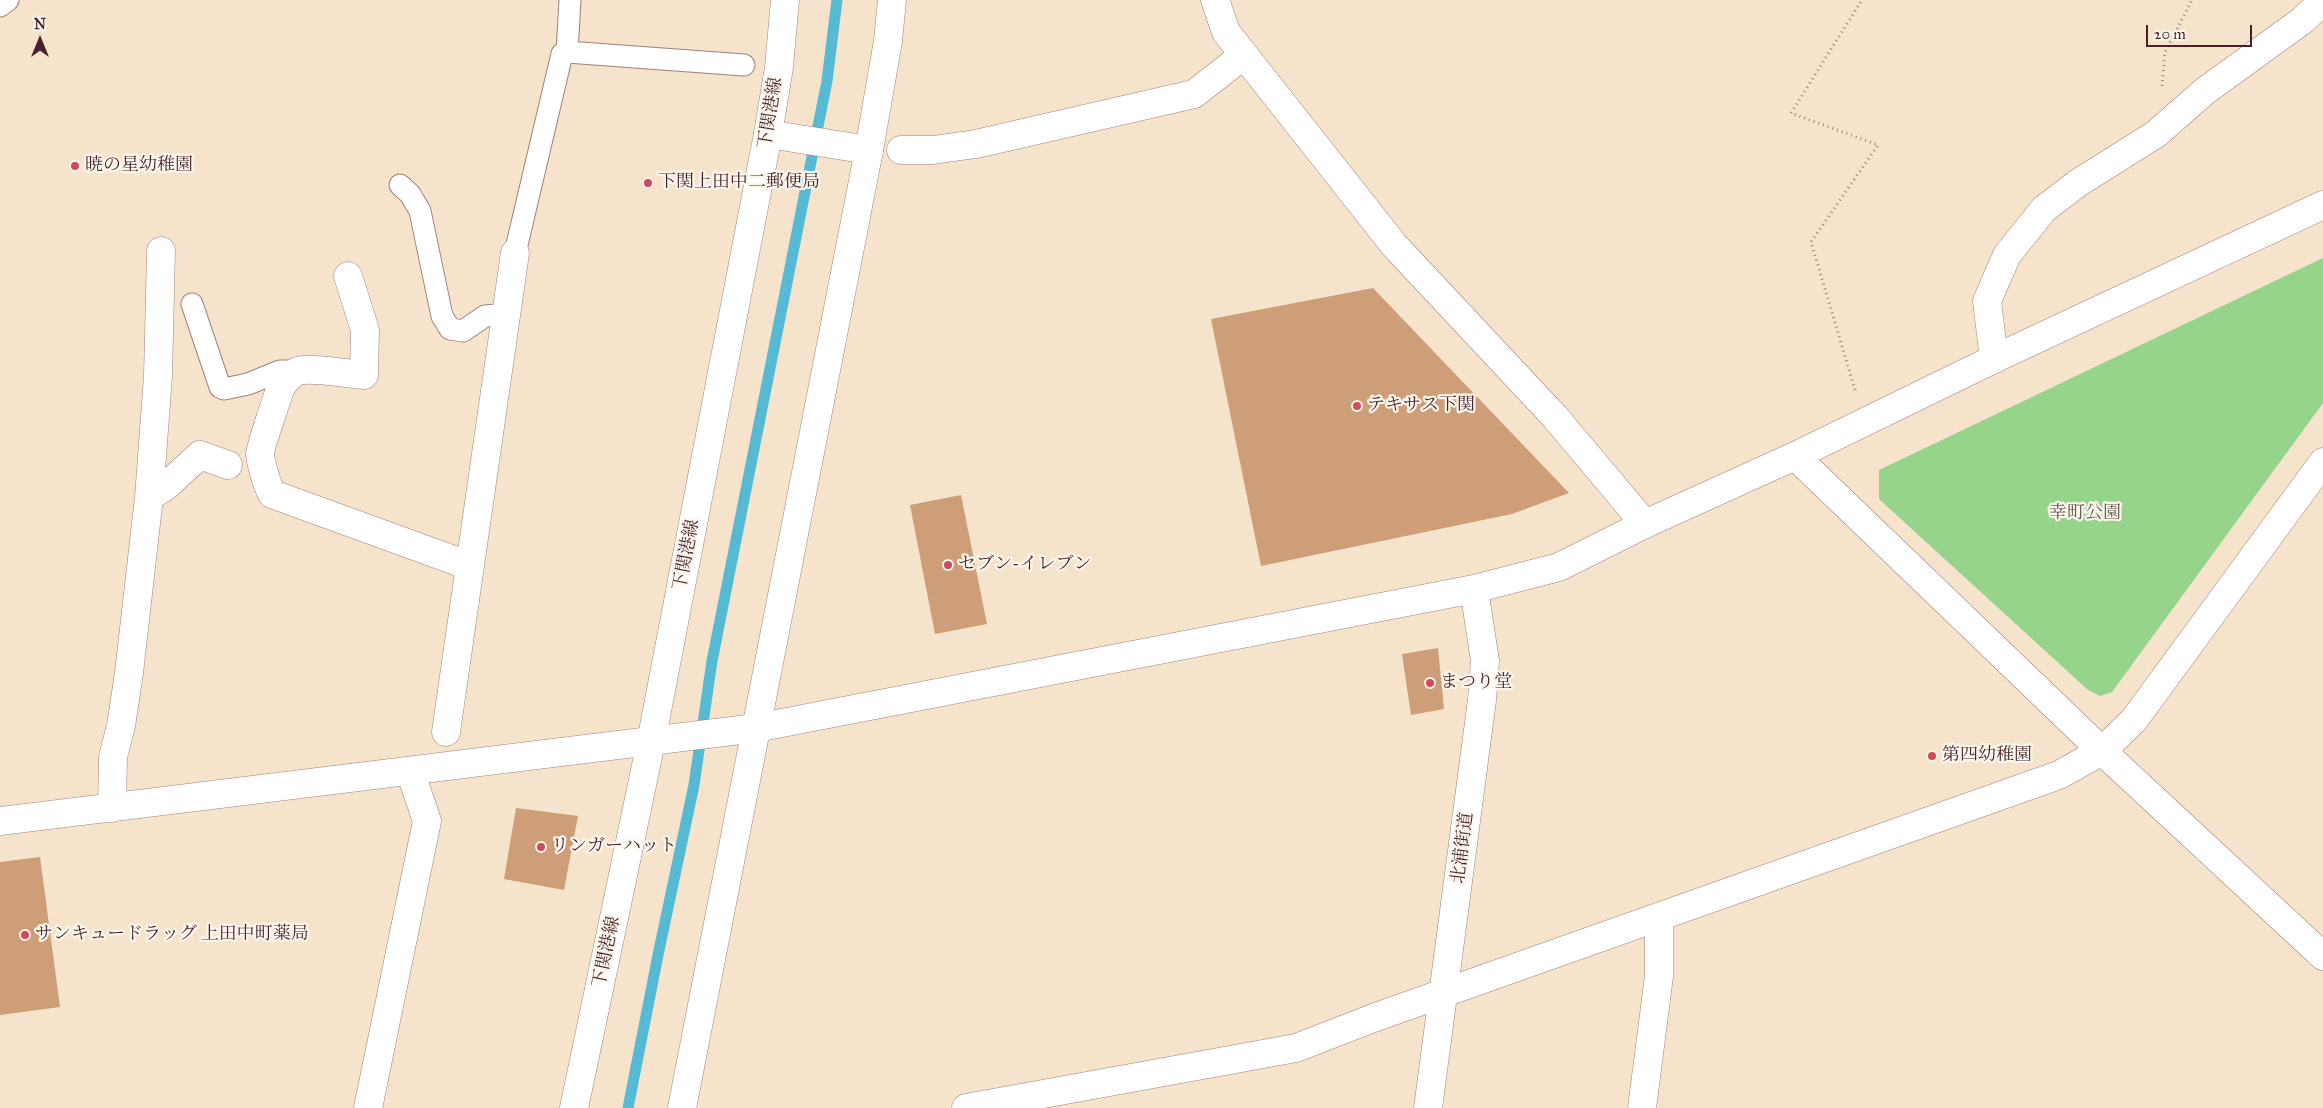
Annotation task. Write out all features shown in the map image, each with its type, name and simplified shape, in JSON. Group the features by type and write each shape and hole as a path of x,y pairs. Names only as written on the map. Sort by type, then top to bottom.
{"street":[{"name":"下関港線","path":"574,1108 780,136 779,67 785,0"},
{"path":"682,1108 869,150 888,41 892,0"},
{"path":"1215,0 1226,32 1394,245 1555,417 1645,524"},
{"path":"1994,359 1988,302 1990,294 2007,255 2044,209 2078,184 2156,134 2205,91 2303,20 2323,1"},
{"path":"901,150 933,150 976,144 1194,94 1244,55"},
{"path":"780,136 869,150"},
{"path":"0,822 756,728 1474,589 1559,567 1645,524 1795,456 1994,359 2323,205"},
{"path":"112,808 113,757 121,726 129,673 149,497 158,376 161,251"},
{"path":"446,732 515,253"},
{"path":"348,276 365,330 364,375 297,371 282,387 260,452 266,483 272,494 470,566"},
{"path":"149,497 166,486 200,455 228,465"},
{"path":"1795,456 2102,751 2323,956"},
{"path":"966,1108 1296,1048 1376,1016 1444,994 2059,775 2102,751 2134,720 2323,462"},
{"name":"北浦街道","path":"1428,1108 1483,680 1484,661 1474,589"},
{"path":"368,1108 427,821 410,770"},
{"path":"1642,1108 1659,976 1659,918"}],"lane":[{"path":"0,6 8,0"},
{"path":"567,52 570,0"},
{"path":"515,253 562,54 567,52 744,65"},
{"path":"400,185 410,194 420,211 442,316 450,329 464,331 485,316 507,314"},
{"path":"192,304 220,387 224,389 248,384 280,371 297,371"}],"path":[{"path":"1862,0 1791,113 1878,145 1812,242 1865,422"},
{"path":"2161,90 2166,52 2192,0"}],"green space":[{"name":"幸町公園","path":"2323,258 2323,403 2112,692 2100,696 2088,690 1879,499 1879,470"}],"building":[{"name":"テキサス下関","path":"1373,288 1569,493 1512,514 1261,566 1211,319"},
{"name":"セブン-イレブン","path":"961,495 987,624 935,634 910,505"},
{"path":"1438,648 1444,709 1411,715 1402,654"},
{"name":"リンガーハット","path":"516,808 578,816 564,890 504,879"},
{"name":"サンキュードラッグ 上田中町薬局","path":"40,857 60,1007 0,1015 0,862"}],"waterway":[{"path":"628,1108 694,785 712,661 827,81 837,0"}],"place":[{"name":"暁の星幼稚園","path":"75,166"},
{"name":"下関上田中二郵便局","path":"648,183"},
{"name":"テキサス下関","path":"1357,406"},
{"name":"セブン-イレブン","path":"948,565"},
{"name":"まつり堂","path":"1430,683"},
{"name":"第四幼稚園","path":"1932,756"},
{"name":"リンガーハット","path":"541,847"},
{"name":"サンキュードラッグ 上田中町薬局","path":"25,935"}]}
